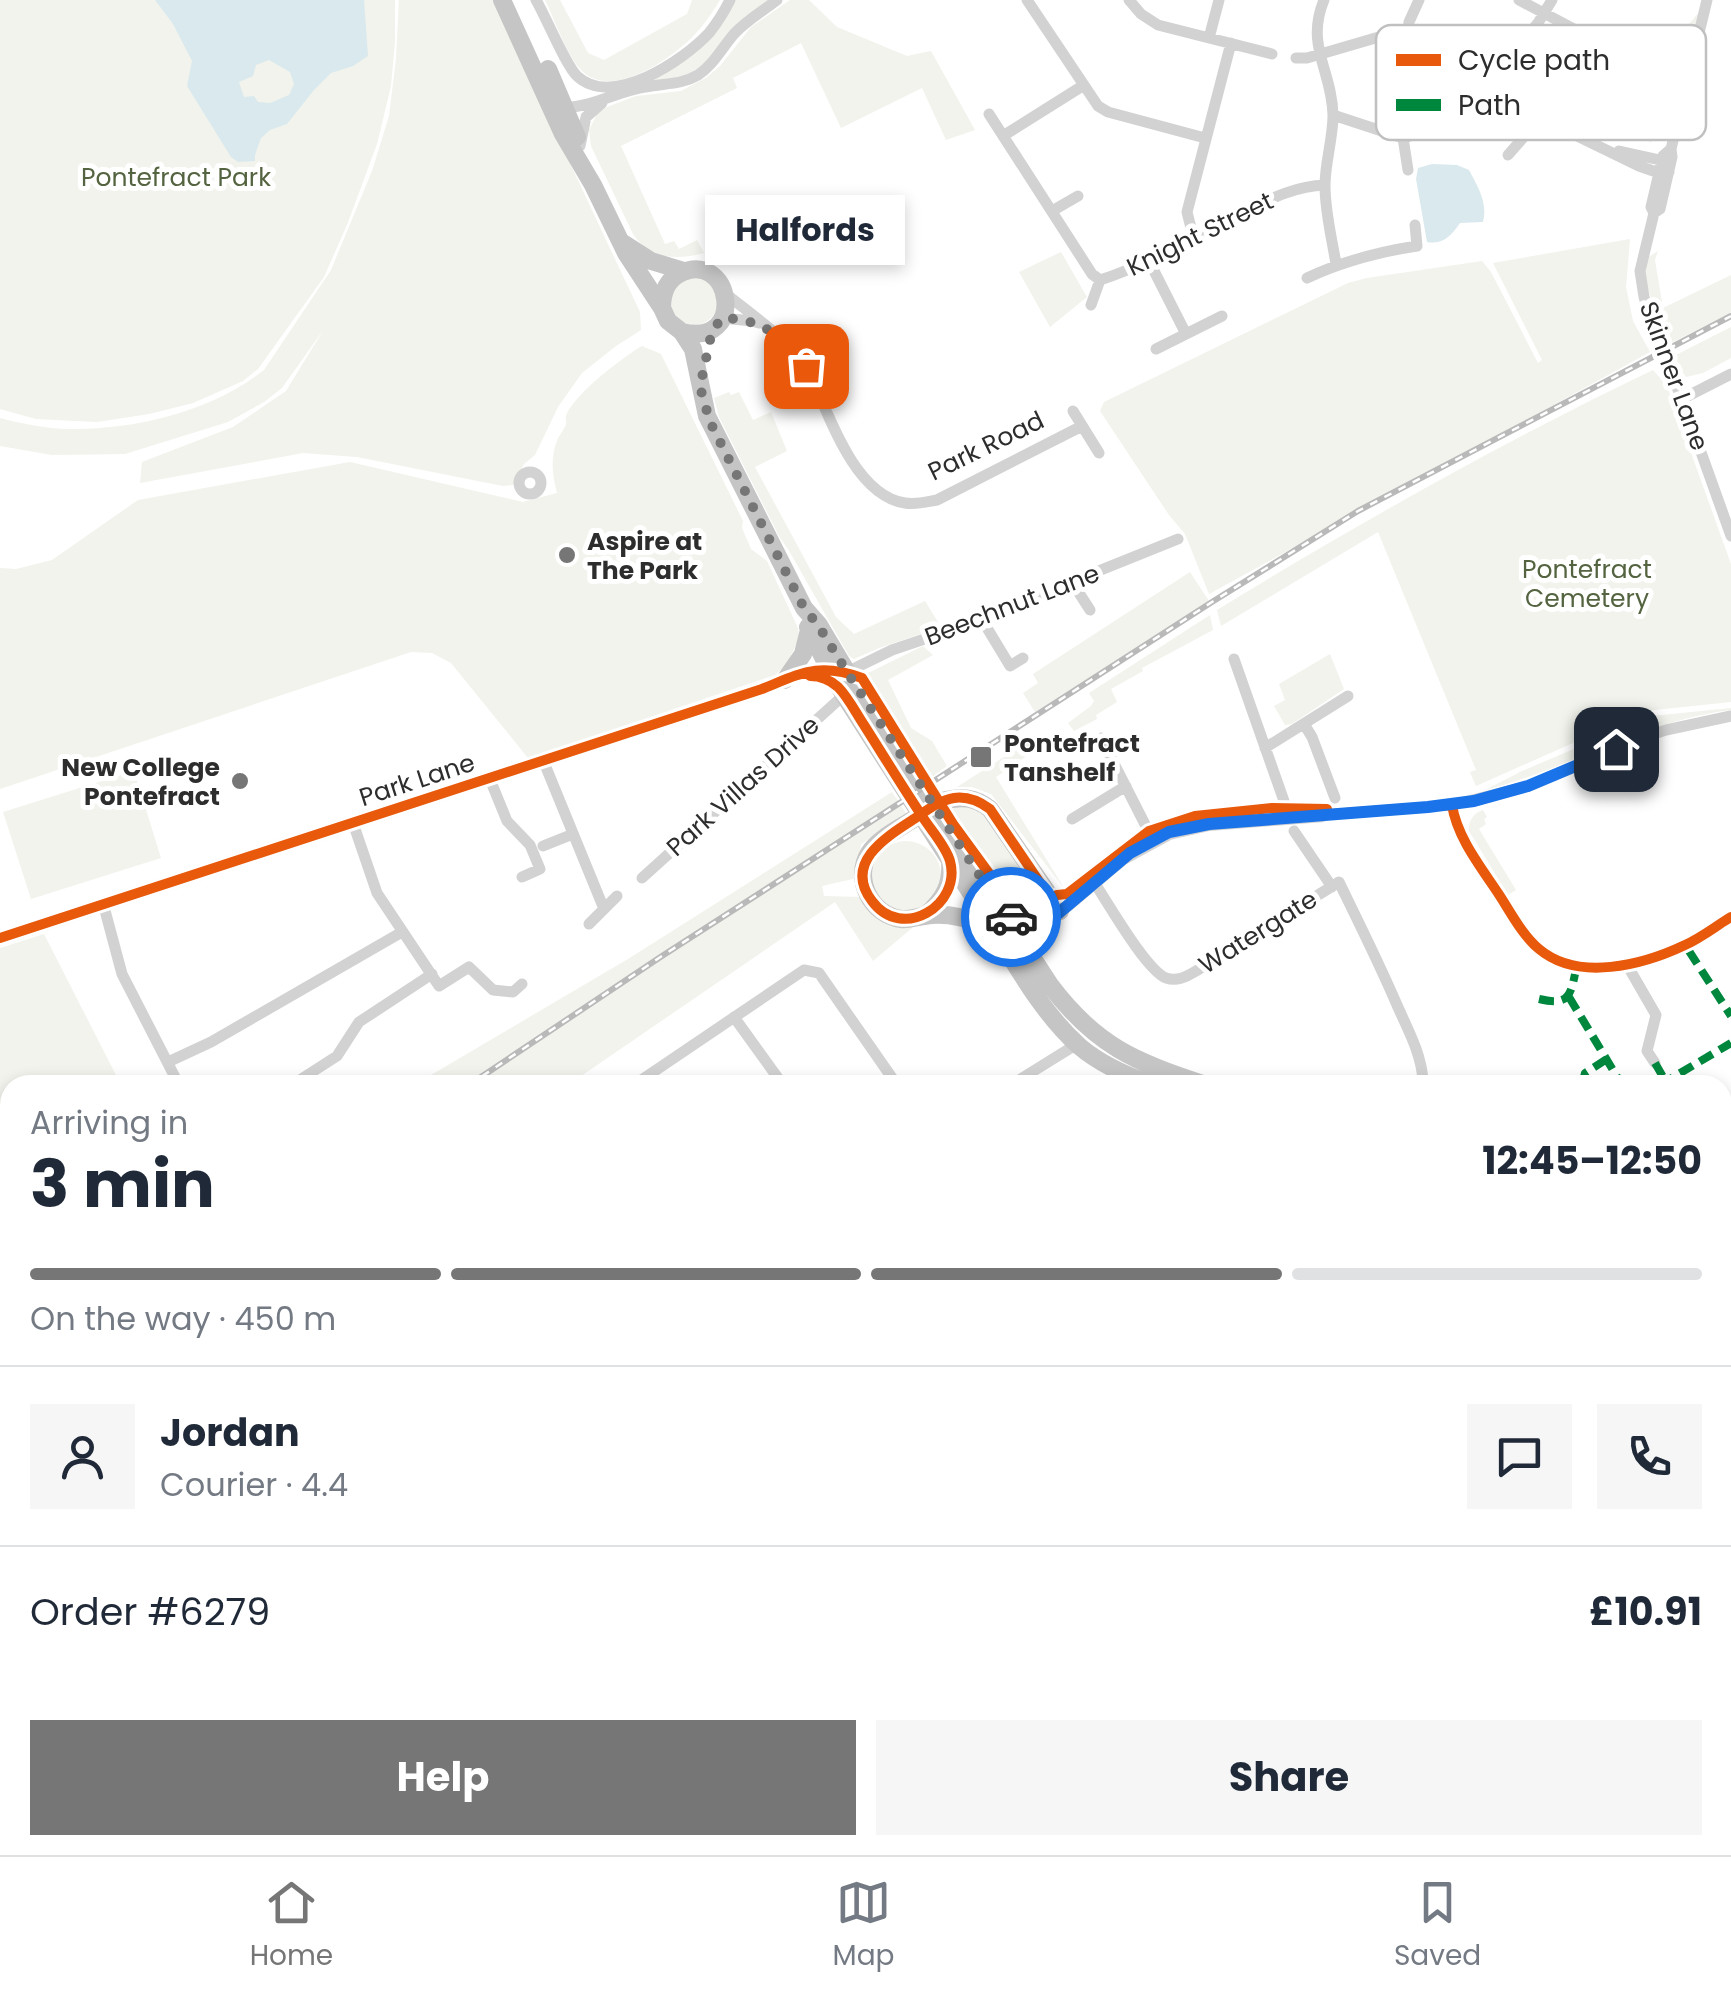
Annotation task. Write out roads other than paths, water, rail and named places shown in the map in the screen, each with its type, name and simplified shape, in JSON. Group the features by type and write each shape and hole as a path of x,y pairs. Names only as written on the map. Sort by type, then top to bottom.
{"main road":[{"path":"509,4 580,146 593,185"},
{"path":"558,106 563,134 632,264 668,321 693,348 710,422 804,608 834,649 840,681"},
{"name":"Park Road","path":"622,243 652,261 684,271 708,272 726,294"},
{"path":"662,308 666,285 684,271"},
{"path":"700,387 710,340 726,306 726,294"},
{"path":"682,332 696,334 719,322"},
{"path":"804,608 809,630 840,681 999,920 1035,961 1050,985 1078,1020 1103,1041 1175,1075"},
{"path":"790,678 804,654 809,630"},
{"path":"790,678 819,676 840,681"},
{"name":"Park Lane","path":"0,938 790,678"},
{"path":"942,801 968,798 990,809 1054,916"},
{"path":"912,820 873,848 866,861 863,881 869,898 884,912 903,919 952,915 1027,925 1054,916"},
{"path":"926,915 940,903 957,857"},
{"path":"1035,961 1036,940 1054,916"},
{"path":"999,920 1032,990 1078,1044 1105,1064 1130,1075"},
{"path":"1078,1020 1078,1044"},
{"path":"1078,1044 1103,1041"}],"street":[{"path":"536,0 576,76 608,88 646,77 695,47 730,0"},
{"path":"558,106 605,100 642,87 678,84 700,74 734,34 778,0"},
{"path":"1129,0 1158,25 1272,54"},
{"path":"1210,38 1219,0"},
{"path":"1324,0 1315,27 1333,116 1325,186 1336,264"},
{"path":"1409,25 1419,0"},
{"path":"1535,25 1552,0"},
{"name":"Skinner Lane","path":"1701,25 1707,0"},
{"path":"1031,1 1098,106 1205,138"},
{"path":"1514,4 1565,25"},
{"path":"1296,58 1376,37"},
{"path":"1193,236 1187,212 1232,43"},
{"path":"1002,136 1084,85"},
{"path":"580,146 586,116 605,100"},
{"name":"Knight Street","path":"990,114 1092,274 1100,280 1295,189 1325,186"},
{"path":"1333,116 1376,130"},
{"path":"1403,140 1408,170"},
{"path":"1513,140 1518,144"},
{"path":"1508,155 1521,140"},
{"path":"1588,140 1610,150 1666,163"},
{"name":"Skinner Lane","path":"1672,140 1660,209 1654,213 1641,282 1654,331 1731,536"},
{"path":"1052,211 1078,196"},
{"path":"1307,278 1370,254 1421,245 1415,226"},
{"path":"1148,259 1186,334"},
{"path":"1091,305 1100,280"},
{"name":"Park Road","path":"726,294 784,341 806,366 858,472 882,495 907,504 937,500 1082,426"},
{"path":"1156,349 1222,316"},
{"path":"719,322 752,320 763,325"},
{"path":"1682,399 1731,374"},
{"name":"Park Road","path":"1073,411 1099,454"},
{"name":"Beechnut Lane","path":"840,681 892,650 1178,539"},
{"path":"1072,582 1090,610"},
{"path":"982,618 1010,666 1023,658"},
{"path":"1234,659 1297,830 1335,885 1382,967 1418,1053 1422,1075"},
{"name":"Park Villas Drive","path":"642,878 840,681"},
{"path":"1266,748 1348,696"},
{"path":"1054,916 1130,853 1169,832 1203,825 1297,830 1452,805 1528,786 1666,730 1731,716"},
{"path":"1304,724 1334,798"},
{"path":"1101,738 1153,840"},
{"path":"543,760 604,909"},
{"path":"490,778 508,821 530,846 540,869 522,877"},
{"path":"1072,818 1126,786"},
{"path":"1452,805 1456,824 1482,869 1540,950 1558,960 1581,968 1602,968 1660,955 1686,945 1731,917"},
{"path":"353,823 377,894 439,986 469,967 494,990 513,992 522,984"},
{"path":"543,846 573,834"},
{"name":"Watergate","path":"1094,882 1149,965 1164,977 1177,980 1335,885"},
{"path":"589,924 617,896"},
{"path":"103,902 122,974 174,1075"},
{"path":"168,1062 211,1042 402,932"},
{"path":"1626,963 1656,1015 1648,1050 1655,1063"},
{"path":"649,1075 804,970 819,974 890,1075"},
{"path":"307,1075 336,1056 359,1022 432,974"},
{"path":"734,1017 776,1075"},
{"path":"1033,1075 1078,1044"}],"railway":[{"path":"484,1075 662,956 1358,511 1731,316"}],"place":[{"name":"Halfords","path":"806,366"},
{"name":"Aspire at The Park","path":"567,555"},
{"name":"Pontefract Tanshelf","path":"981,757"},
{"name":"New College Pontefract","path":"240,781"}],"park label":[{"name":"Pontefract Park","path":"176,177"},
{"name":"Pontefract Cemetery","path":"1587,584"}]}
